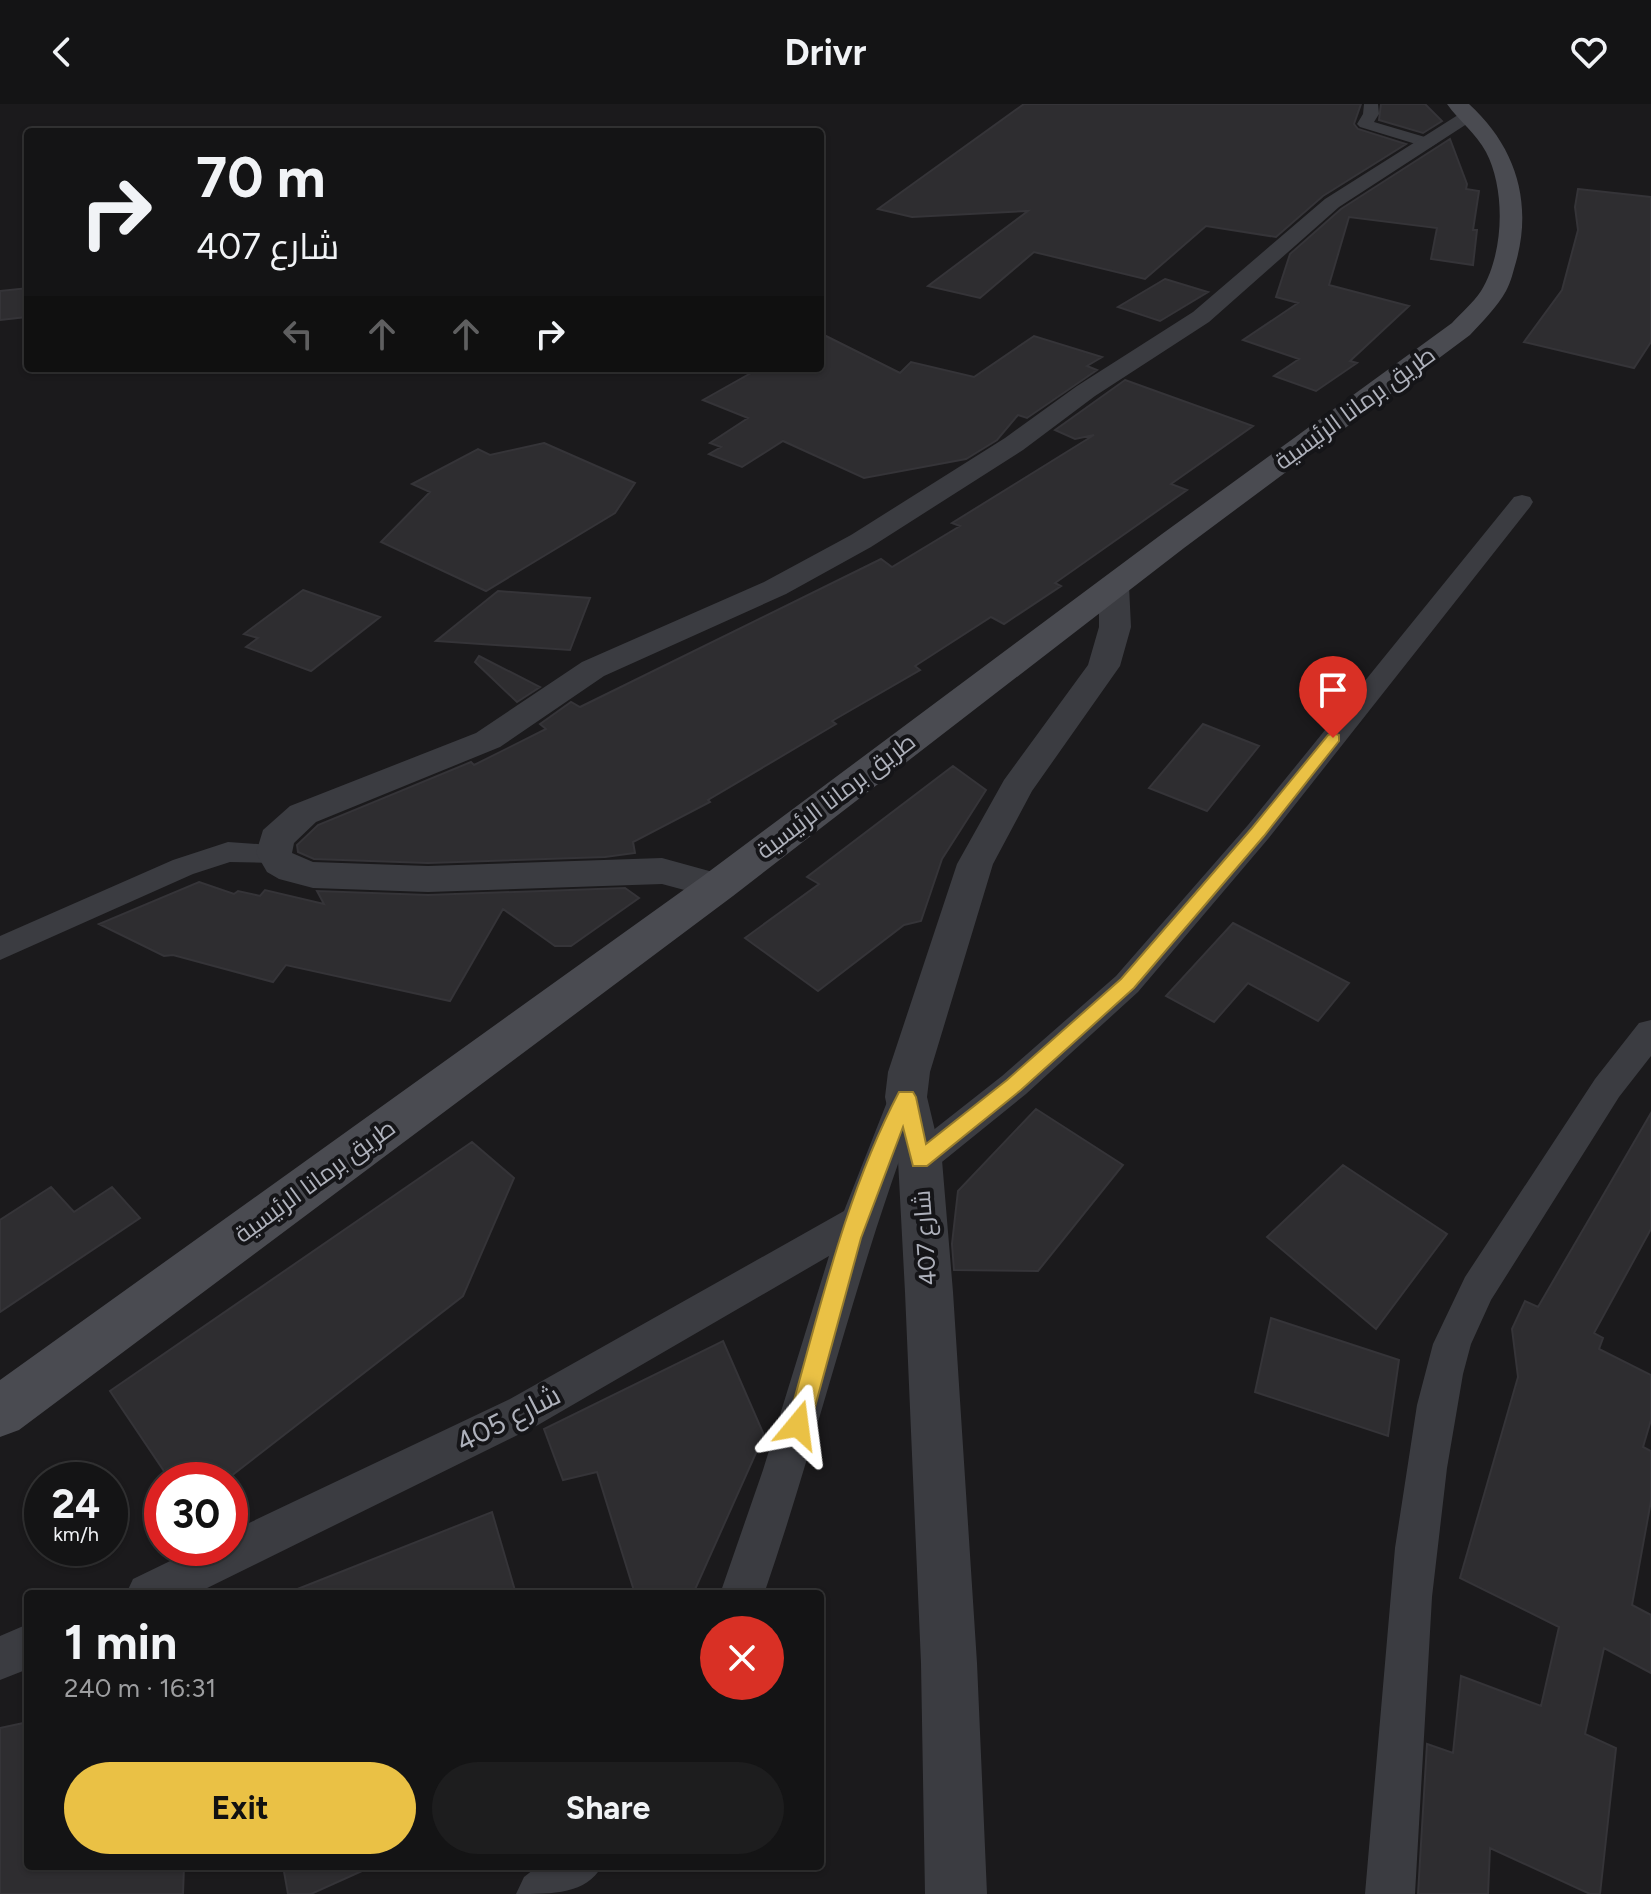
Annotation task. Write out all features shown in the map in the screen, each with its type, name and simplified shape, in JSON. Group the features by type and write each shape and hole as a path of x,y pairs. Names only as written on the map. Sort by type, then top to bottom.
{"main road":[{"name":"طريق برمانا الرئيسية","path":"0,1412 718,886 1114,586 1461,329 1495,290 1507,248 1512,213 1509,175 1497,146 1463,109"}],"street":[{"path":"1371,104 1371,114 1365,124 1429,143"},
{"path":"718,886 662,871 428,879 313,875 292,870 280,863 274,853 276,839 303,814 488,740 580,677 622,654 698,624 775,588 861,541 1014,444 1086,391 1201,317 1332,203 1429,143 1463,109"},
{"path":"920,1160 1014,1085 1127,984 1258,832 1522,502"},
{"name":"شارع 407","path":"956,1894 949,1663 920,1160 906,1097 914,1051 975,864 1016,788 1104,666 1115,627 1114,586"},
{"path":"0,949 183,867 228,852 274,853"},
{"path":"1390,1894 1408,1601 1429,1452 1448,1356 1478,1284 1496,1263 1607,1088 1651,1032"},
{"path":"744,1590 773,1512 857,1222 878,1161 906,1097"},
{"name":"شارع 405","path":"156,1590 524,1412 857,1222"},
{"path":"0,1658 24,1648"},
{"path":"541,1894 573,1870"}],"building":[{"path":"1024,104 1361,104 1354,124 1358,129 1406,144 1323,196 1276,237 1206,226 1145,279 1034,252 980,298 928,286 1028,211 912,217 878,209"},
{"path":"1381,104 1425,104 1442,121 1423,133 1379,120"},
{"path":"1450,139 1467,184 1466,189 1479,191 1473,230 1477,230 1473,265 1431,259 1437,228 1349,217 1329,285 1409,306 1350,361 1357,363 1316,391 1274,376 1299,359 1243,340 1298,303 1276,297 1290,254 1341,209"},
{"path":"1578,189 1651,197 1651,342 1634,368 1524,342 1562,290 1578,230 1575,207"},
{"path":"1165,279 1208,292 1160,321 1118,307"},
{"path":"24,288 24,317 0,320 0,291"},
{"path":"824,335 900,373 911,362 974,377 1034,336 1102,357 1087,366 1097,370 1027,418 1018,415 997,440 966,459 864,478 783,441 742,467 709,454 721,447 710,443 748,418 703,400 753,372 824,372"},
{"path":"1125,380 1253,426 1171,484 1187,490 1055,583 1061,586 1004,624 991,617 915,666 920,670 832,721 836,724 708,800 710,802 633,842 635,853 605,857 428,863 314,859 298,852 297,845 318,825 471,762 474,765 546,729 540,724 571,702 580,707 881,559 892,567 960,526 952,523 1094,435 1075,439 1055,430"},
{"path":"544,443 635,483 615,513 486,591 381,542 430,492 412,484 478,449 490,455"},
{"path":"303,590 380,617 311,671 246,647 258,638 244,634"},
{"path":"498,591 590,598 570,650 436,641"},
{"path":"479,656 540,687 517,702 475,662"},
{"path":"1203,724 1259,746 1207,811 1149,788"},
{"path":"953,766 986,790 942,859 921,921 904,925 818,991 745,938 819,884 807,877"},
{"path":"199,882 234,894 238,891 260,896 265,890 324,904 317,891 428,895 625,888 639,898 571,946 555,946 503,909 450,1001 286,965 273,982 173,955 164,956 99,924"},
{"path":"1233,923 1349,983 1318,1021 1248,983 1214,1022 1166,996"},
{"path":"1036,1109 1123,1165 1038,1271 954,1270 952,1244 958,1191"},
{"path":"1651,1113 1651,1229 1594,1333 1603,1338 1599,1349 1651,1375 1651,1420 1643,1447 1651,1451 1651,1501 1632,1605 1651,1615 1651,1673 1604,1648 1585,1734 1616,1748 1600,1894 1590,1894 1490,1848 1488,1894 1418,1894 1427,1744 1453,1753 1461,1676 1541,1706 1559,1627 1460,1578 1518,1377 1512,1329 1525,1301 1538,1307"},
{"path":"472,1142 514,1178 463,1296 248,1463 158,1462 110,1391"},
{"path":"1343,1165 1447,1234 1376,1329 1267,1237"},
{"path":"51,1187 74,1212 112,1187 140,1218 0,1312 0,1220"},
{"path":"1271,1318 1399,1360 1388,1436 1255,1392"},
{"path":"723,1341 764,1435 695,1590 634,1590 597,1472 563,1480 544,1429"},
{"path":"492,1512 515,1590 295,1590"},
{"path":"24,1723 24,1870 184,1870 183,1894 0,1894 0,1728"},
{"path":"284,1870 364,1870 311,1894 288,1894"}],"route":[{"path":"798,1425 851,1238 878,1161 906,1097 920,1160 1014,1085 1127,984 1258,832 1333,738"}]}
